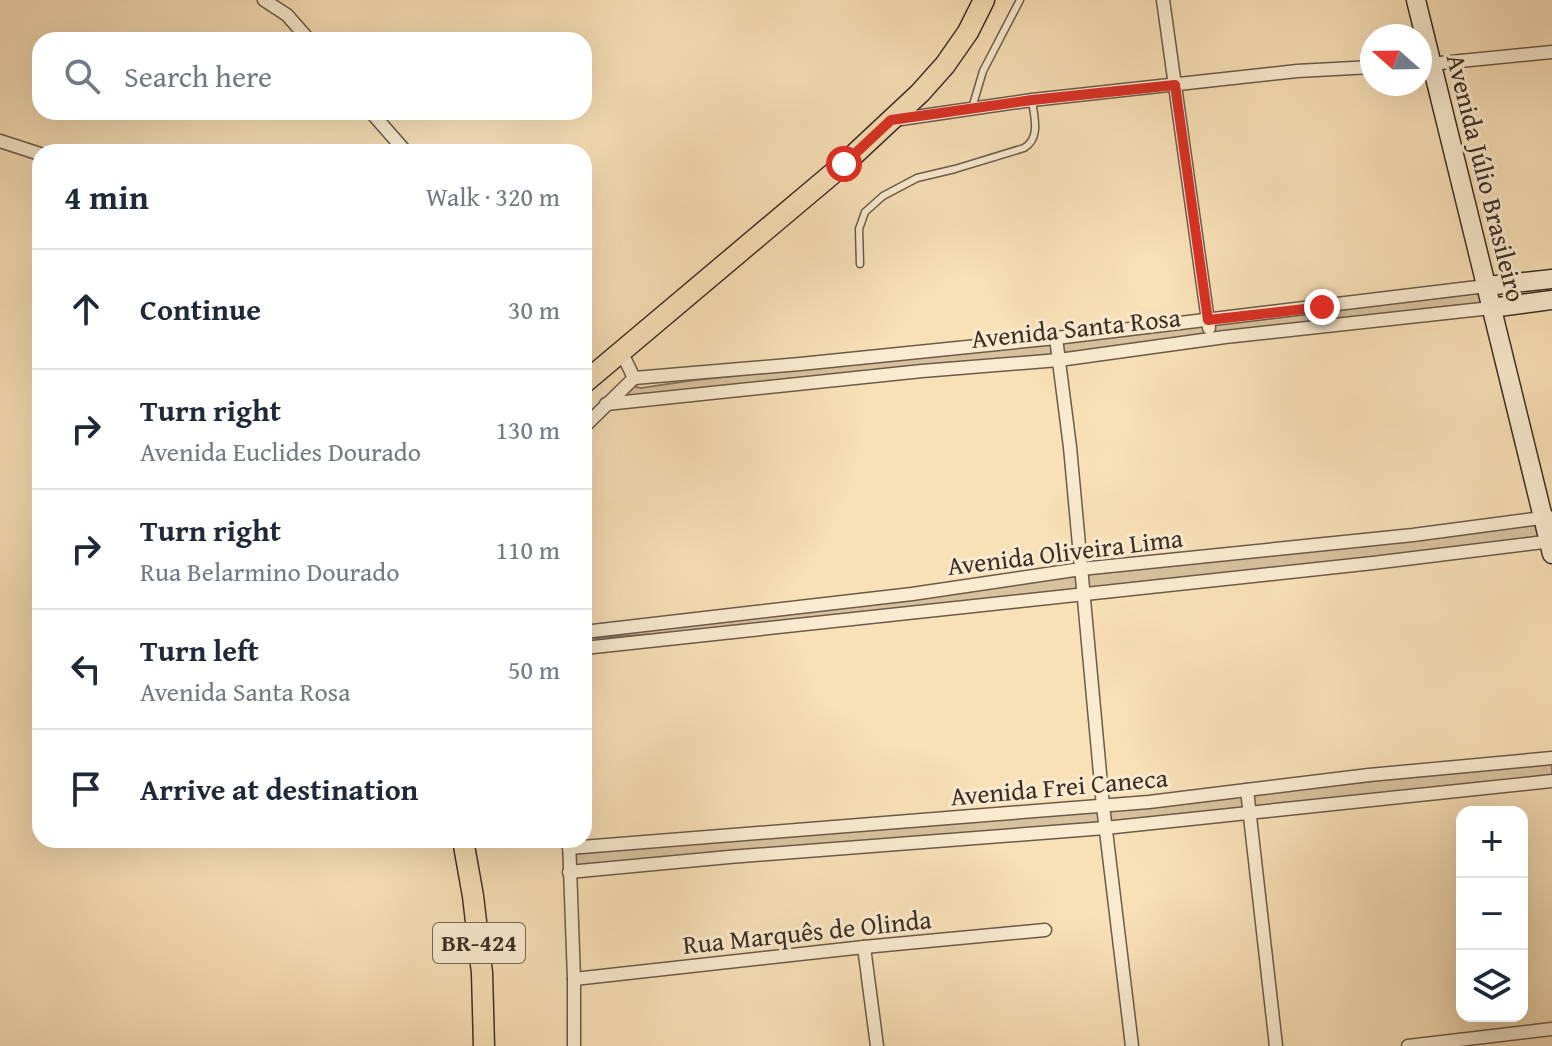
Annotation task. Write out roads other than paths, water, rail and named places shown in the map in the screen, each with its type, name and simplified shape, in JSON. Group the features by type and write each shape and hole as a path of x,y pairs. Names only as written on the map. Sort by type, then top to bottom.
{"main road":[{"path":"592,376 844,164 920,93 968,32 984,0"},
{"name":"Avenida Júlio Brasileiro","path":"1416,0 1420,24"},
{"name":"Avenida Júlio Brasileiro","path":"1432,87 1548,517 1551,545"},
{"name":"Avenida Santa Rosa","path":"1486,286 1552,279"},
{"name":"Avenida Santa Rosa","path":"1491,308 1552,300"},
{"name":"BR-424","path":"464,848 482,973 484,1046"}],"street":[{"path":"264,0 287,15 302,32"},
{"path":"1163,0 1211,339"},
{"path":"1432,64 1552,52"},
{"path":"891,120 1032,100 1297,71 1360,68"},
{"path":"378,120 399,144"},
{"path":"0,141 32,151"},
{"name":"Avenida Santa Rosa","path":"634,378 1056,338 1486,286"},
{"name":"Avenida Santa Rosa","path":"606,404 1059,360 1211,339 1491,308"},
{"path":"1056,338 1070,447 1105,828 1132,1046"},
{"path":"592,419 634,378 621,351"},
{"name":"Avenida Oliveira Lima","path":"592,631 912,594 1081,569 1413,535 1548,517"},
{"name":"Avenida Oliveira Lima","path":"592,647 1551,545"},
{"path":"712,616 713,633"},
{"name":"Avenida Frei Caneca","path":"592,843 1103,806 1369,775 1552,758"},
{"name":"Avenida Frei Caneca","path":"569,872 1105,828 1552,781"},
{"path":"1247,790 1276,1046"},
{"path":"727,835 729,857"},
{"path":"569,848 574,1046"},
{"name":"Rua Marquês de Olinda","path":"574,979 1045,930"},
{"path":"864,947 877,1046"},
{"path":"1408,1046 1552,1029"}],"lane":[{"path":"972,108 983,71 1020,0"},
{"path":"860,264 859,229 865,212 883,196 917,178 1031,144 1035,135 1032,100"}]}
